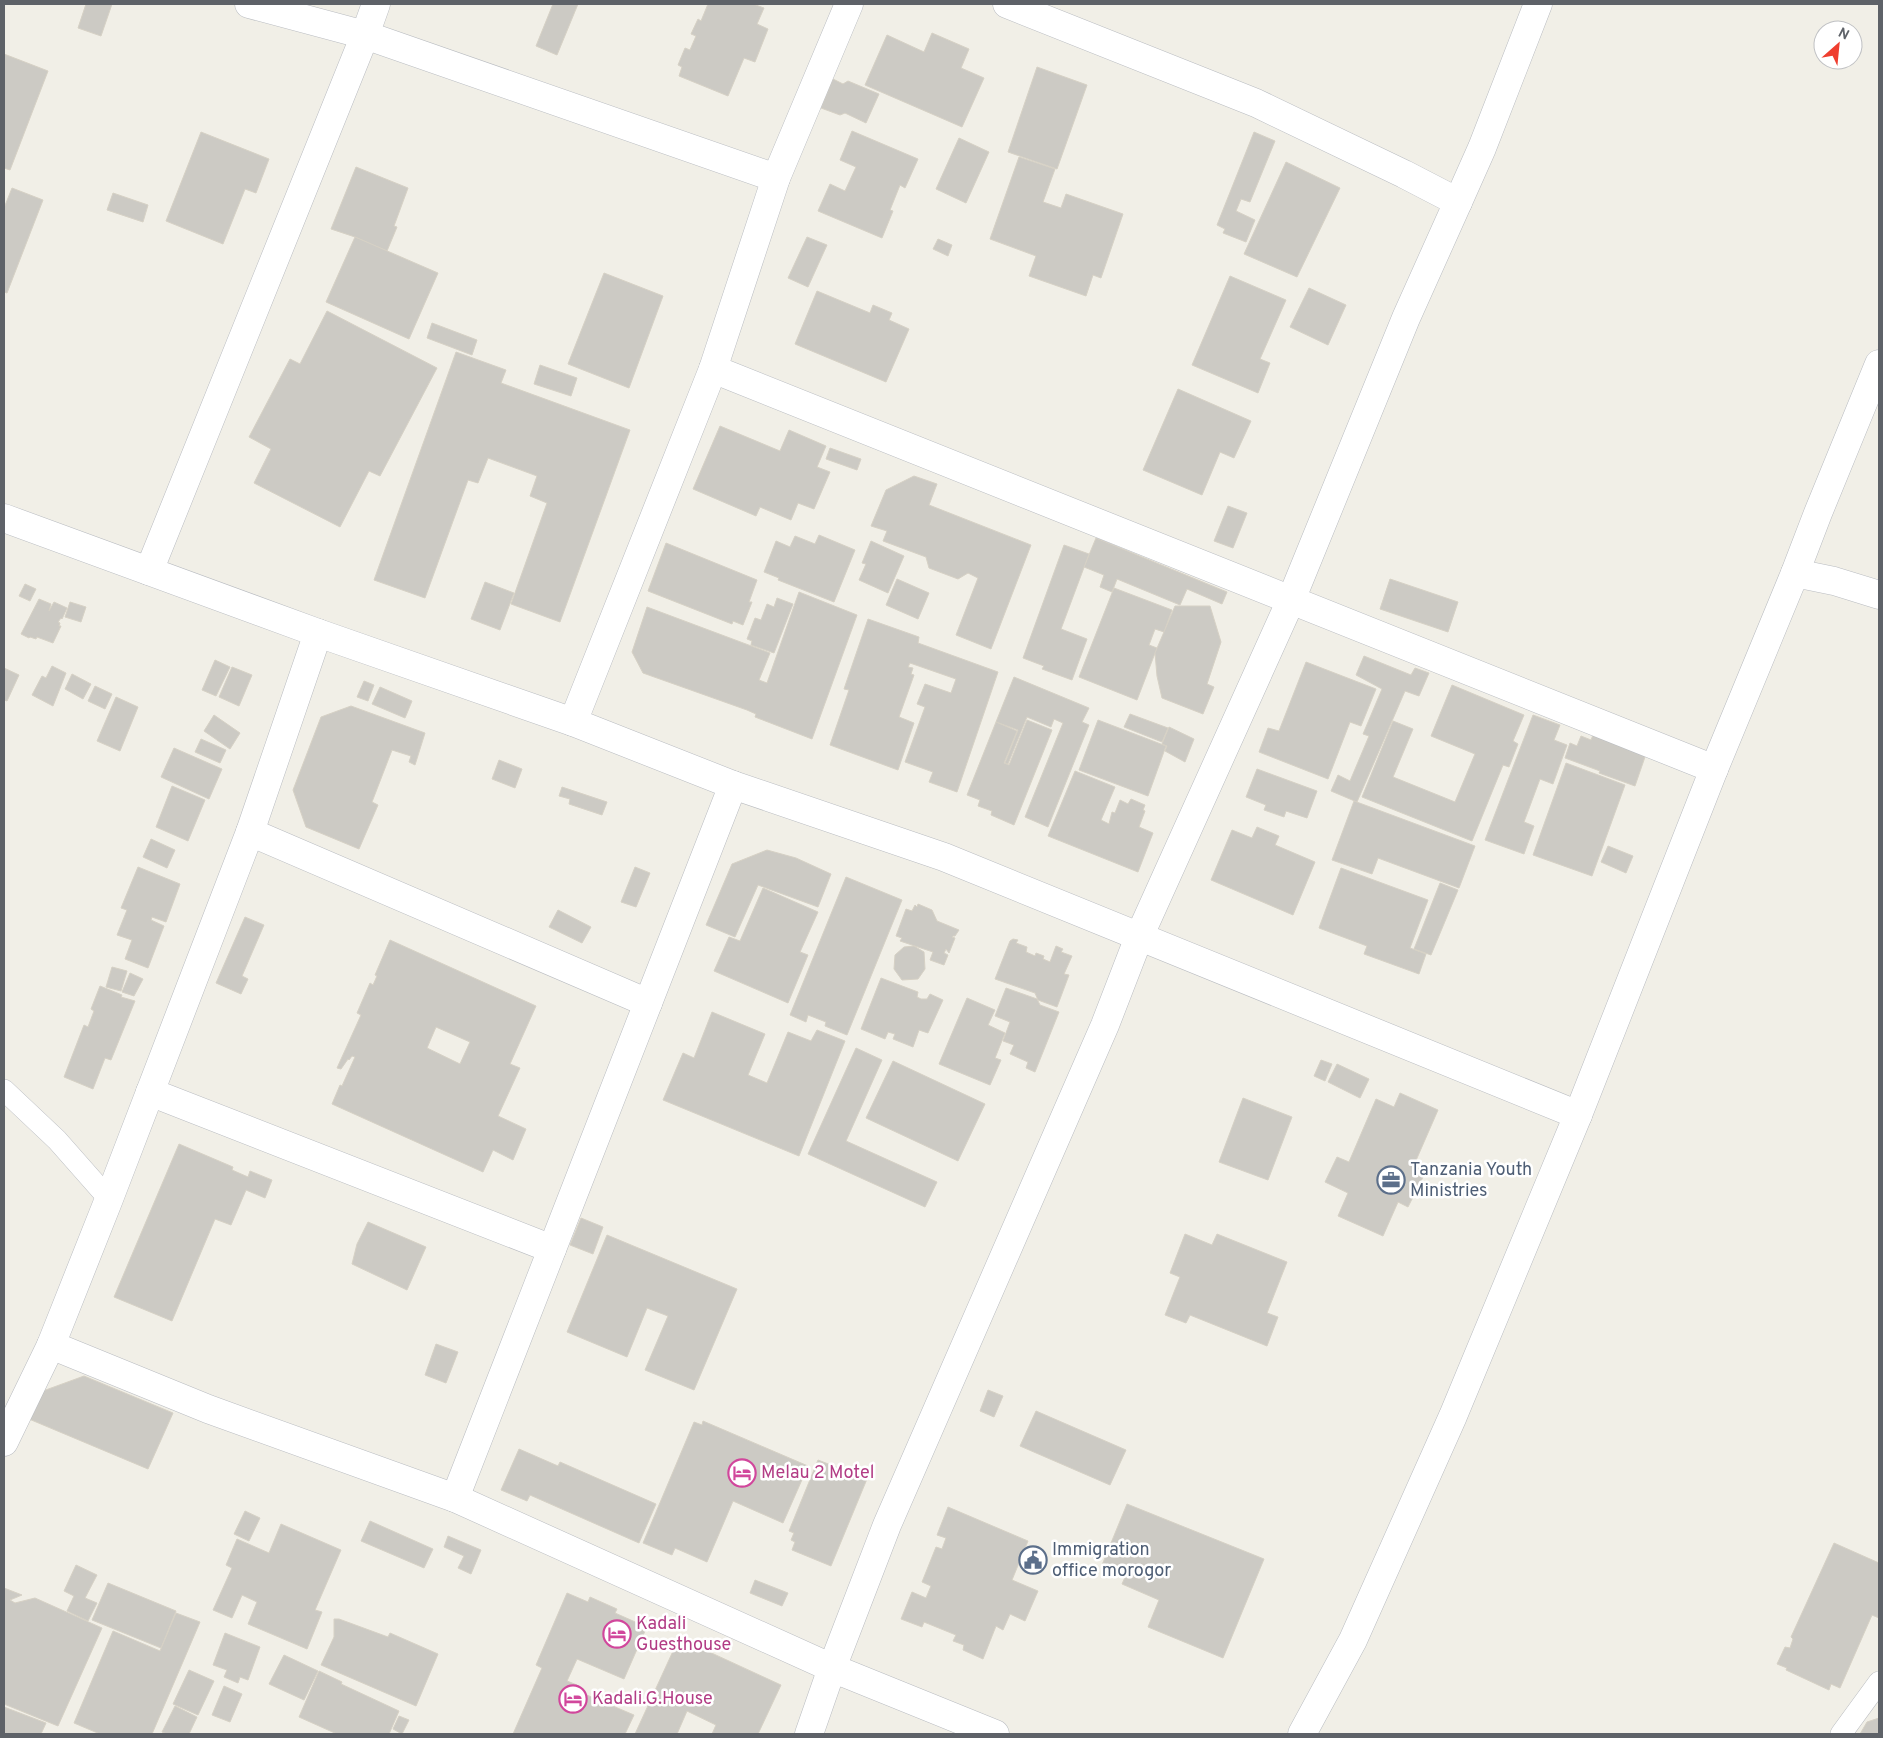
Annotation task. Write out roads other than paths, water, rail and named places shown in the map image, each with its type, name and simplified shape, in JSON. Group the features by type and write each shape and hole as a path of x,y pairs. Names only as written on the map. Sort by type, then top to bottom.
{"street":[{"path":"249,4 365,35 776,178"},
{"path":"149,571 376,4"},
{"path":"573,722 713,369 776,178 848,4"},
{"path":"1007,4 1256,103 1458,202"},
{"path":"809,1734 832,1668 888,1525 1101,1034 1139,937 1291,600 1406,318 1482,148 1538,4"},
{"path":"1302,1734 1353,1640 1453,1416 1578,1115 1714,769 1879,364"},
{"path":"713,369 1714,769"},
{"path":"4,518 318,633 573,722 733,785 944,857 1578,1115"},
{"path":"1795,573 1834,580 1879,595"},
{"path":"4,1442 51,1345 109,1199 250,832 318,633"},
{"path":"455,1498 733,785"},
{"path":"250,832 648,1003"},
{"path":"150,1092 552,1249"},
{"path":"51,1345 208,1409 455,1498 832,1668 995,1734"}],"lane":[{"path":"4,1090 57,1140 109,1199"},
{"path":"1841,1734 1879,1682"}],"place":[{"name":"Tanzania Youth Ministries","path":"1391,1180"},
{"name":"Melau 2 Motel","path":"742,1473"},
{"name":"Immigration office morogor","path":"1033,1560"},
{"name":"Kadali Guesthouse","path":"617,1634"},
{"name":"Kadali.G.House","path":"573,1699"}]}
